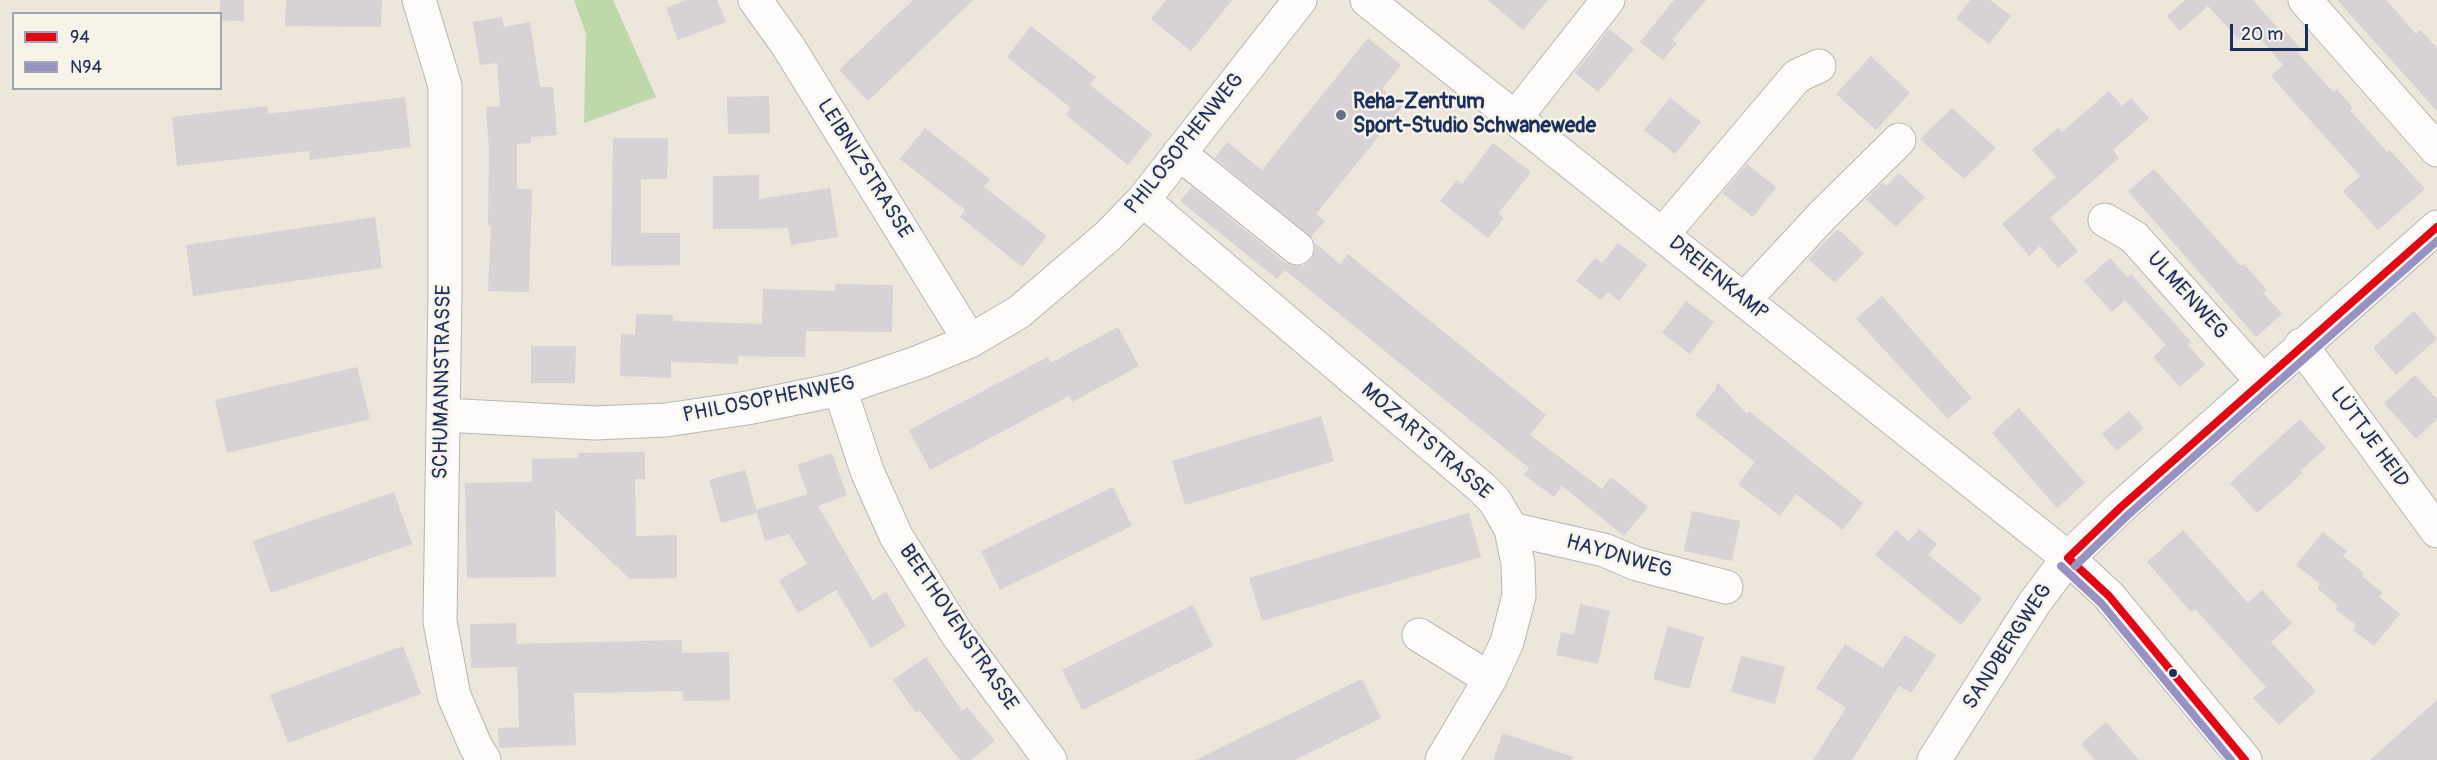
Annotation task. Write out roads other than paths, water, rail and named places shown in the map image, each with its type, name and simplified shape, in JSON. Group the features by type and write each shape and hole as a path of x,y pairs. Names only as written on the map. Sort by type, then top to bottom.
{"street":[{"name":"SCHUMANNSTRASSE","path":"419,0 445,86 444,415 440,622 454,696 484,760"},
{"name":"LEIBNIZSTRASSE","path":"755,0 788,46 970,341"},
{"name":"PHILOSOPHENWEG","path":"444,415 595,423 666,420 747,408 840,390 970,341 1019,312 1108,236 1143,200 1300,0"},
{"name":"DREIENKAMP","path":"1367,0 2068,558 2109,596 2245,760"},
{"path":"1515,118 1608,0"},
{"path":"2305,0 2437,150"},
{"path":"1662,235 1797,76 1819,66"},
{"path":"1744,300 1822,216 1899,140"},
{"path":"1179,153 1297,248"},
{"name":"MOZARTSTRASSE","path":"1143,200 1482,488 1495,501 1511,529 1518,564 1519,596 1507,642 1490,679 1442,760"},
{"name":"ULMENWEG","path":"2106,220 2134,237 2262,381"},
{"name":"SANDBERGWEG","path":"1934,760 2035,602 2068,558 2121,507 2301,345 2437,227"},
{"name":"LÜTTJE HEID","path":"2301,345 2437,531"},
{"name":"BEETHOVENSTRASSE","path":"840,390 867,471 896,536 957,634 1050,760"},
{"name":"HAYDNWEG","path":"1511,529 1604,550 1637,564 1726,587"},
{"path":"1419,634 1490,679"}],"place":[{"name":"Reha-Zentrum Sport-Studio Schwanewede","path":"1341,115"}]}
